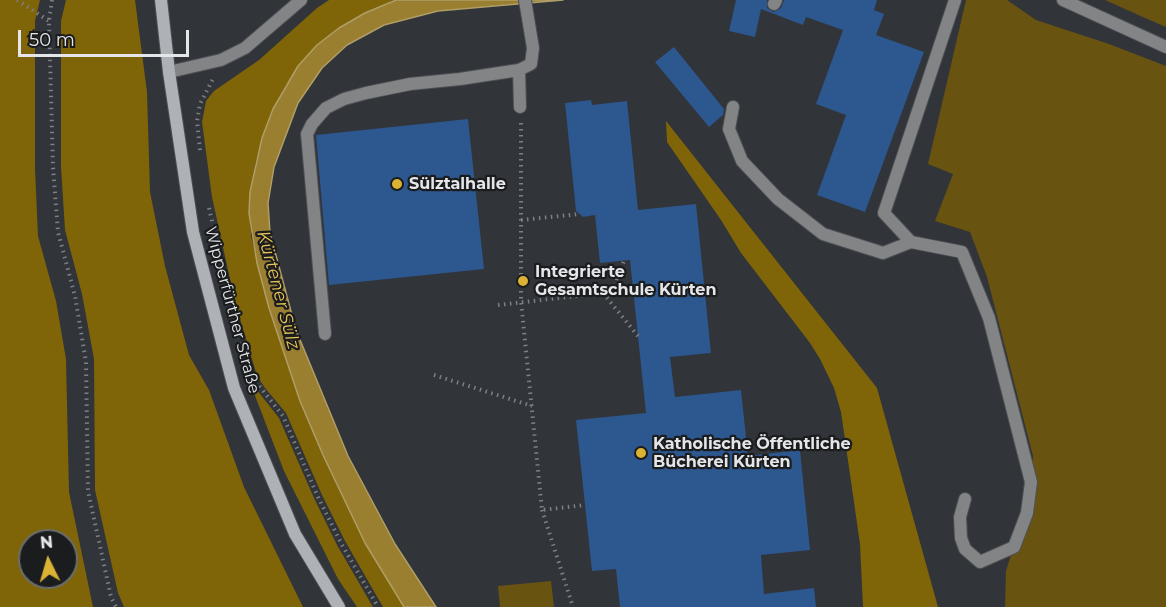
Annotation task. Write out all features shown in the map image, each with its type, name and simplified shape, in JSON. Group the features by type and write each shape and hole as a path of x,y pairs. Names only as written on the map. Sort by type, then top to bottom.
{"main road":[{"name":"Wipperfürther Straße","path":"161,0 169,72 193,232 234,388 295,534 339,607"}],"street":[{"path":"169,72 221,60 245,48 301,0"},
{"path":"911,242 884,213 955,0"},
{"path":"1063,0 1166,47"},
{"path":"325,333 307,134 312,124 326,108 344,99 410,84 519,70 531,64 533,48 526,5"},
{"path":"519,70 520,107"},
{"path":"733,107 729,129 742,162 778,199 823,234 883,254 911,242 962,252 989,318 1031,482 1027,513 1014,547 980,562 965,549 961,538 960,517 965,499"}],"path":[{"path":"17,0 49,21"},
{"path":"52,0 49,21 53,167 58,232 75,296 86,362 88,491 111,597 116,607"},
{"path":"201,152 197,121 200,104 221,60"},
{"path":"520,107 521,302 542,510 573,607"},
{"path":"208,206 223,270"},
{"path":"521,220 579,214"},
{"path":"498,305 603,293 613,289 624,261"},
{"path":"603,293 638,336"},
{"path":"241,337 253,378 283,416 322,506 378,607"},
{"path":"434,375 531,406"},
{"path":"542,510 585,505"}],"shaded area":[{"path":"0,0 40,0 35,21 35,169 38,236 56,301 66,359 69,492 77,529 18,529 18,589 78,589 78,535 93,607 0,607"},
{"path":"66,0 135,0 147,92 150,192 165,266 189,355 209,390 244,487 303,607 124,607 118,593 95,490 94,359 82,294 65,230 61,167 61,21"},
{"path":"329,0 396,0 391,1 286,85 273,109 256,161 250,192 251,236 269,308 300,401 365,543 404,607 383,607 345,541 322,495 286,413 257,376 235,302 212,197 202,122 206,101 214,91 259,60"},
{"path":"966,0 1007,0 1036,20 1166,66 1166,607 1005,607 1006,571 1031,492 1033,456 987,277 970,232 935,221 953,174 928,164"},
{"path":"1105,0 1166,0 1166,27 1145,18"},
{"path":"666,121 877,388 938,607 863,607 860,544 841,412 834,388 810,343 741,253 667,142"},
{"path":"249,380 279,418 337,545 373,607 357,607 338,579 284,471"},
{"path":"551,581 554,607 500,607 498,586"}],"water":[{"name":"Kürtener Sülz","path":"396,0 563,0 438,11 384,25 347,45 322,68 298,103 274,167 268,203 270,233 296,330 348,456 395,544 436,607 404,607 365,543 323,455 300,401 269,308 257,263 249,213 250,192 262,138 273,109 298,66 317,45 339,28 365,13"}],"building":[{"path":"736,0 767,0 767,8 774,12 781,8 784,0 877,0 874,10 884,14 876,35 924,52 865,212 817,195 846,115 816,104 843,30 806,17 803,25 761,9 755,37 729,31"},
{"path":"674,47 724,109 723,115 709,127 655,62"},
{"path":"591,100 592,105 627,101 638,210 696,204 711,353 670,357 675,397 741,390 748,456 800,450 810,550 761,555 764,594 814,588 816,607 620,607 616,569 592,571 576,420 646,413 630,260 600,263 595,215 583,217 576,211 565,103"},
{"name":"Sülztalhalle","path":"468,119 484,269 329,285 316,135"}],"place":[{"name":"Sülztalhalle","path":"397,184"},
{"name":"Integrierte Gesamtschule Kürten","path":"523,281"},
{"name":"Katholische Öffentliche Bücherei Kürten","path":"641,453"}]}
